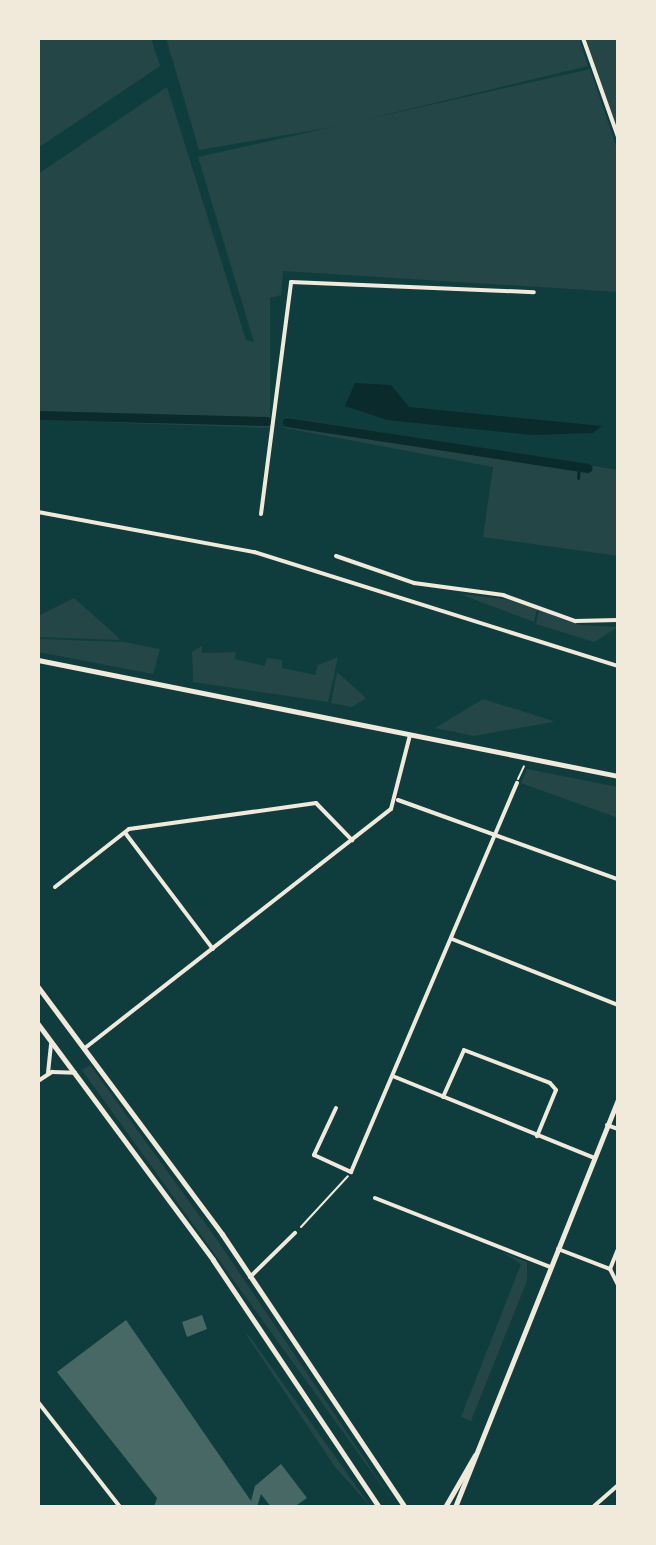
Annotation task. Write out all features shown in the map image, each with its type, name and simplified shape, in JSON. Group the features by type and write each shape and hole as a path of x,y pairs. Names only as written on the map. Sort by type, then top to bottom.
{"main road":[{"path":"38,660 618,776"},
{"path":"38,987 250,1277 405,1507"},
{"path":"38,1024 77,1074 379,1507"},
{"path":"455,1507 618,1099"},
{"path":"445,1507 475,1454"}],"street":[{"path":"583,38 618,137"},
{"path":"261,514 291,282 534,292"},
{"path":"38,512 254,552 618,666"},
{"path":"336,556 414,583 503,595 575,621 618,620"},
{"path":"85,1048 352,840 398,800 410,732"},
{"path":"336,1108 314,1155 351,1172 395,1077 517,783"},
{"path":"398,800 618,879"},
{"path":"55,887 126,834 316,803 352,840"},
{"path":"126,834 213,949"},
{"path":"452,939 618,1005"},
{"path":"48,1073 50,1039"},
{"path":"443,1097 464,1050 550,1083 556,1090 537,1136"},
{"path":"38,1081 48,1073 77,1074"},
{"path":"395,1077 594,1158"},
{"path":"607,1125 618,1129"},
{"path":"375,1198 550,1267"},
{"path":"250,1277 295,1233"},
{"path":"558,1249 610,1269 618,1285"},
{"path":"610,1269 618,1249"},
{"path":"38,1402 120,1507"},
{"path":"593,1507 618,1485"}],"path":[{"path":"517,783 524,765"},
{"path":"295,1233 351,1172"}],"shaded area":[{"path":"38,38 151,38 160,66 38,148"},
{"path":"166,38 579,38 588,66 339,126 199,150"},
{"path":"586,38 618,38 618,131 593,63"},
{"path":"590,69 618,152 618,292 283,271 281,295 270,298 270,428 38,420 38,174 167,87 246,340 254,342 198,157"},
{"path":"355,383 391,385 409,407 602,426 593,433 532,435 387,420 345,406"},
{"path":"286,417 618,470 618,556 483,537 493,467 285,428"},
{"path":"460,594 512,600 537,609 534,622"},
{"path":"74,598 119,640 38,637 38,616"},
{"path":"539,610 580,625 618,627 594,642 536,624"},
{"path":"38,639 124,642 160,649 153,674 38,652"},
{"path":"202,646 202,653 236,652 235,659 265,666 267,658 282,660 282,668 315,675 318,665 338,657 328,702 193,682 192,652"},
{"path":"337,672 365,699 352,707 331,703"},
{"path":"483,699 553,722 474,736 435,728"},
{"path":"527,769 618,787 618,818 521,783"},
{"path":"90,1065 220,1244 397,1507 82,1070"},
{"path":"502,1252 527,1262 527,1281 471,1421 461,1417 521,1264"},
{"path":"245,1333 250,1337 371,1507 335,1467"}],"building":[{"path":"202,1315 207,1329 187,1337 182,1322"},
{"path":"126,1320 251,1501 255,1486 281,1464 307,1498 294,1507 271,1507 261,1494 257,1507 154,1507 157,1498 57,1372"}],"waterway":[{"path":"38,415 267,421"},
{"path":"287,422 587,468"},
{"path":"578,478 579,468"}]}
